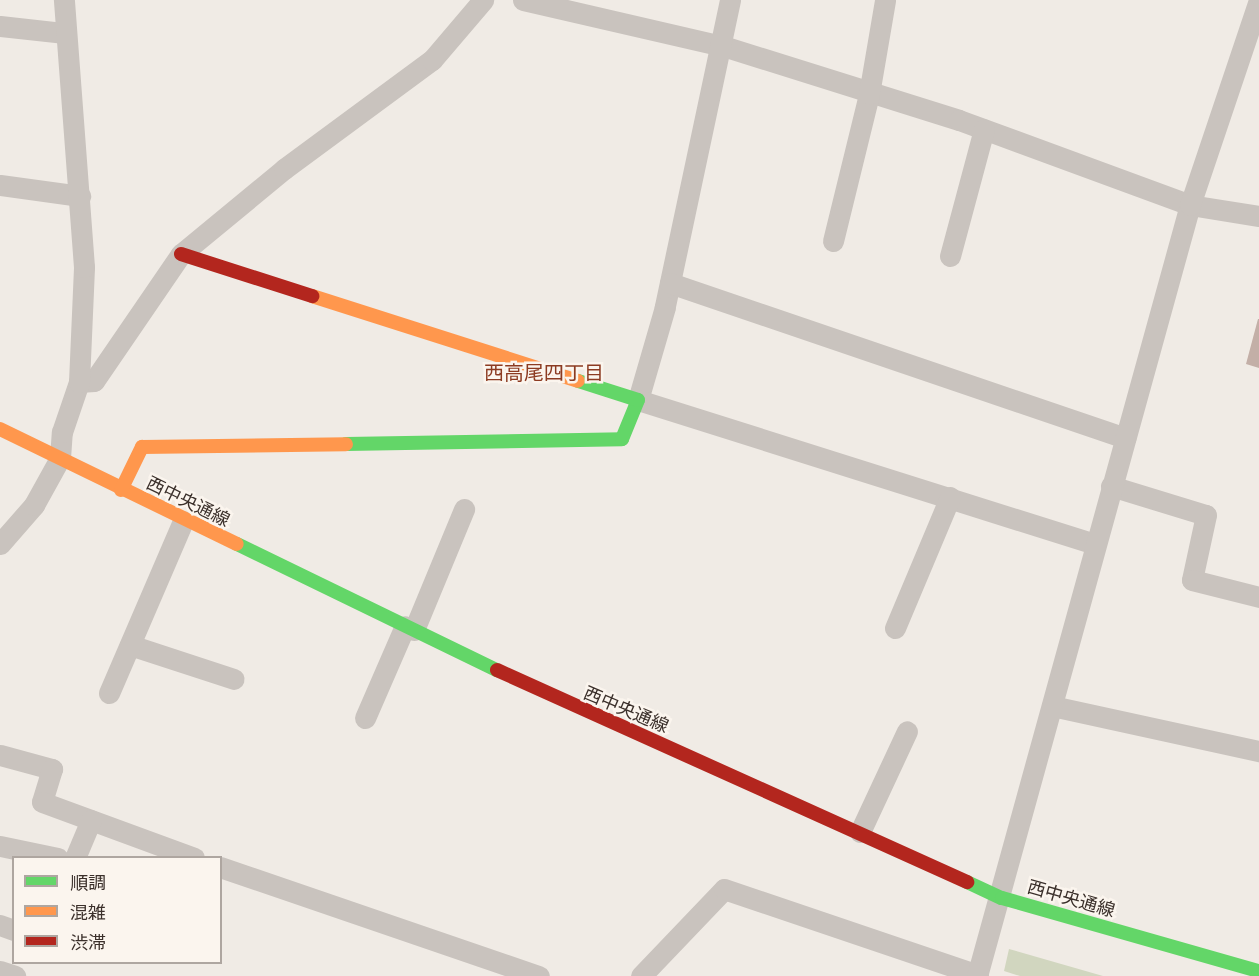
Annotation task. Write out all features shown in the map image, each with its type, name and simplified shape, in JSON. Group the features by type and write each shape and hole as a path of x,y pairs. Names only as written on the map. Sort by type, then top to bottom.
{"street":[{"path":"0,544 34,505 60,458 62,432 79,382 84,267 80,196 63,33 63,0"},
{"path":"79,382 94,381 181,254 284,169 432,60 483,0"},
{"path":"523,0 723,46 868,94 984,129 1190,205 1259,216"},
{"path":"121,490 142,447 622,439 638,400 670,283 723,46 730,0"},
{"path":"833,241 868,94 885,0"},
{"path":"641,976 724,889 977,975 1002,898 1095,544 1190,205 1259,0"},
{"path":"0,26 63,33"},
{"path":"950,255 984,129"},
{"path":"0,185 80,196"},
{"path":"181,254 1095,544"},
{"path":"670,283 1125,438"},
{"name":"西中央通線","path":"0,430 562,701 860,832 1002,898 1259,970"},
{"path":"1111,486 1206,515 1192,580 1259,597"},
{"path":"895,628 950,497"},
{"path":"365,718 464,509"},
{"path":"109,693 183,520"},
{"path":"130,645 234,679"},
{"path":"1052,706 1259,751"},
{"path":"860,832 907,731"},
{"path":"0,755 52,769 42,802 189,856"},
{"path":"76,856 91,820"},
{"path":"0,846 48,856"},
{"path":"222,868 539,976"},
{"path":"0,971 15,976"}],"green space":[{"path":"1009,949 1103,976 1020,976 1004,971"}],"building":[{"path":"1259,319 1259,368 1246,364"}],"traffic: fast":[{"path":"346,444 622,439 638,400 578,381"},
{"path":"237,544 497,670"},
{"path":"967,882 1002,898 1259,971"}],"traffic: slow":[{"path":"312,296 578,381"},
{"path":"0,429 237,544"},
{"path":"121,490 142,447 346,444"}],"traffic: jam":[{"path":"181,254 312,296"},
{"path":"497,670 967,882"}],"district":[{"name":"西高尾四丁目","path":"544,373"}]}
